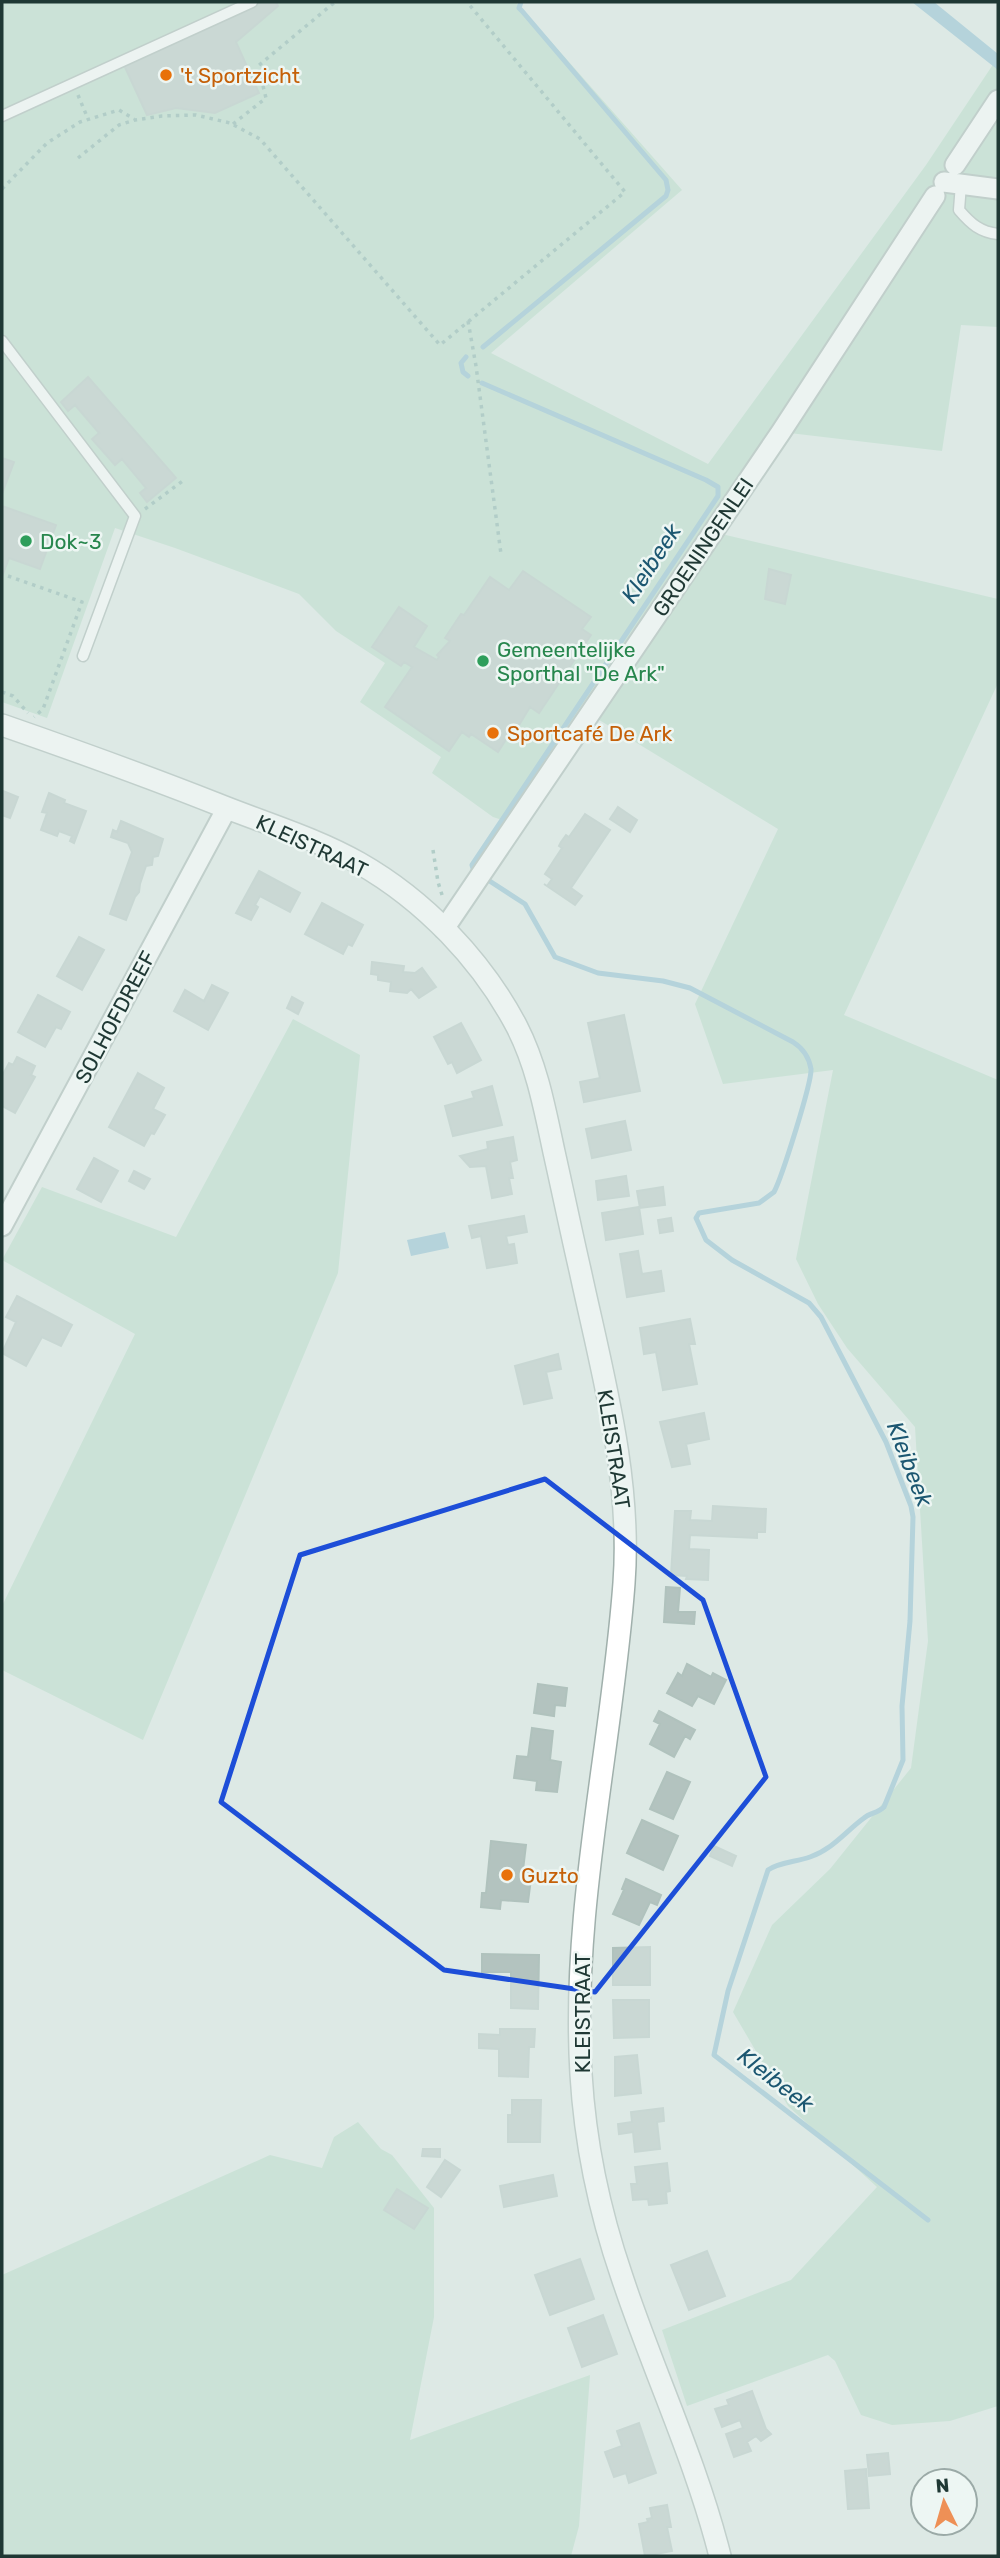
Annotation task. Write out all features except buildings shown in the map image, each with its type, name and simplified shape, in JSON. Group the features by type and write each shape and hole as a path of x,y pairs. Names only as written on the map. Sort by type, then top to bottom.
{"street":[{"path":"955,165 998,100"},
{"path":"946,187 998,189"},
{"name":"GROENINGENLEI","path":"449,922 946,187"},
{"name":"KLEISTRAAT","path":"2,724 122,766 323,846 360,864 449,922 517,1027 532,1062 543,1098 579,1265 623,1485 624,1582 579,1969 581,2077 592,2158 608,2233 621,2276 697,2480 720,2556"},
{"name":"SOLHOFDREEF","path":"2,1226 227,808"}],"lane":[{"path":"2,116 252,2"},
{"path":"946,187 959,210 973,226 998,234"},
{"path":"2,341 135,516 83,656"}],"path":[{"path":"233,124 266,98 258,66 335,2"},
{"path":"78,158 119,125 135,120 196,115 233,124 260,139 440,345 625,192 467,2"},
{"path":"72,84 88,119"},
{"path":"2,189 47,143 80,122 118,110 135,120"},
{"path":"468,321 477,366 501,554"},
{"path":"135,516 184,480"},
{"path":"8,576 82,602 43,709 33,718"},
{"path":"433,850 440,894 449,922"}],"highlighted area":[{"path":"545,1479 703,1600 766,1777 595,1992 444,1970 221,1802 300,1555"}],"green space":[{"path":"2,2 516,2 682,190 491,353 708,464 926,165 998,57 998,327 961,325 942,451 781,432 713,532 998,599 998,683 844,1015 998,1080 998,2406 950,2421 892,2425 861,2415 835,2361 828,2355 687,2406 662,2330 791,2280 877,2187 788,2106 733,2012 772,1925 830,1869 911,1768 928,1641 915,1427 847,1348 818,1304 796,1259 833,1070 723,1084 695,1004 778,829 591,715 515,824 493,817 432,773 441,757 360,702 385,663 336,631 299,594 115,528 47,718 2,702"},
{"path":"293,1019 360,1055 338,1273 143,1740 2,1670 2,1606 135,1334 2,1260 42,1187 176,1237"},
{"path":"358,2122 381,2149 392,2155 434,2208 434,2317 410,2440 590,2375 579,2526 571,2556 2,2556 2,2275 270,2155 322,2168 334,2137"}],"water":[{"path":"912,2 934,2 998,54 998,70"},
{"path":"445,1232 449,1248 411,1256 407,1240"}],"waterway":[{"name":"Kleibeek","path":"483,347 666,196 668,190 666,180 519,8 521,2"},
{"name":"Kleibeek","path":"466,357 461,363 463,372 468,376"},
{"name":"Kleibeek","path":"474,872 472,865 718,496 718,487 706,480 482,383"},
{"name":"Kleibeek","path":"488,880 525,904 555,957 598,973 663,981 690,988 793,1042 803,1050 809,1061 811,1069 807,1092 774,1192 759,1203 699,1213 696,1218 706,1240 732,1260 809,1303 821,1317 886,1442 911,1506 910,1621 902,1706 903,1760 882,1809 866,1816 818,1854 768,1870 728,1991 714,2055 928,2220"}],"place":[{"name":"'t Sportzicht","path":"166,75"},
{"name":"Dok~3","path":"26,541"},
{"name":"Gemeentelijke Sporthal \"De Ark\"","path":"483,661"},
{"name":"Sportcafé De Ark","path":"493,733"},
{"name":"Guzto","path":"507,1875"}]}
